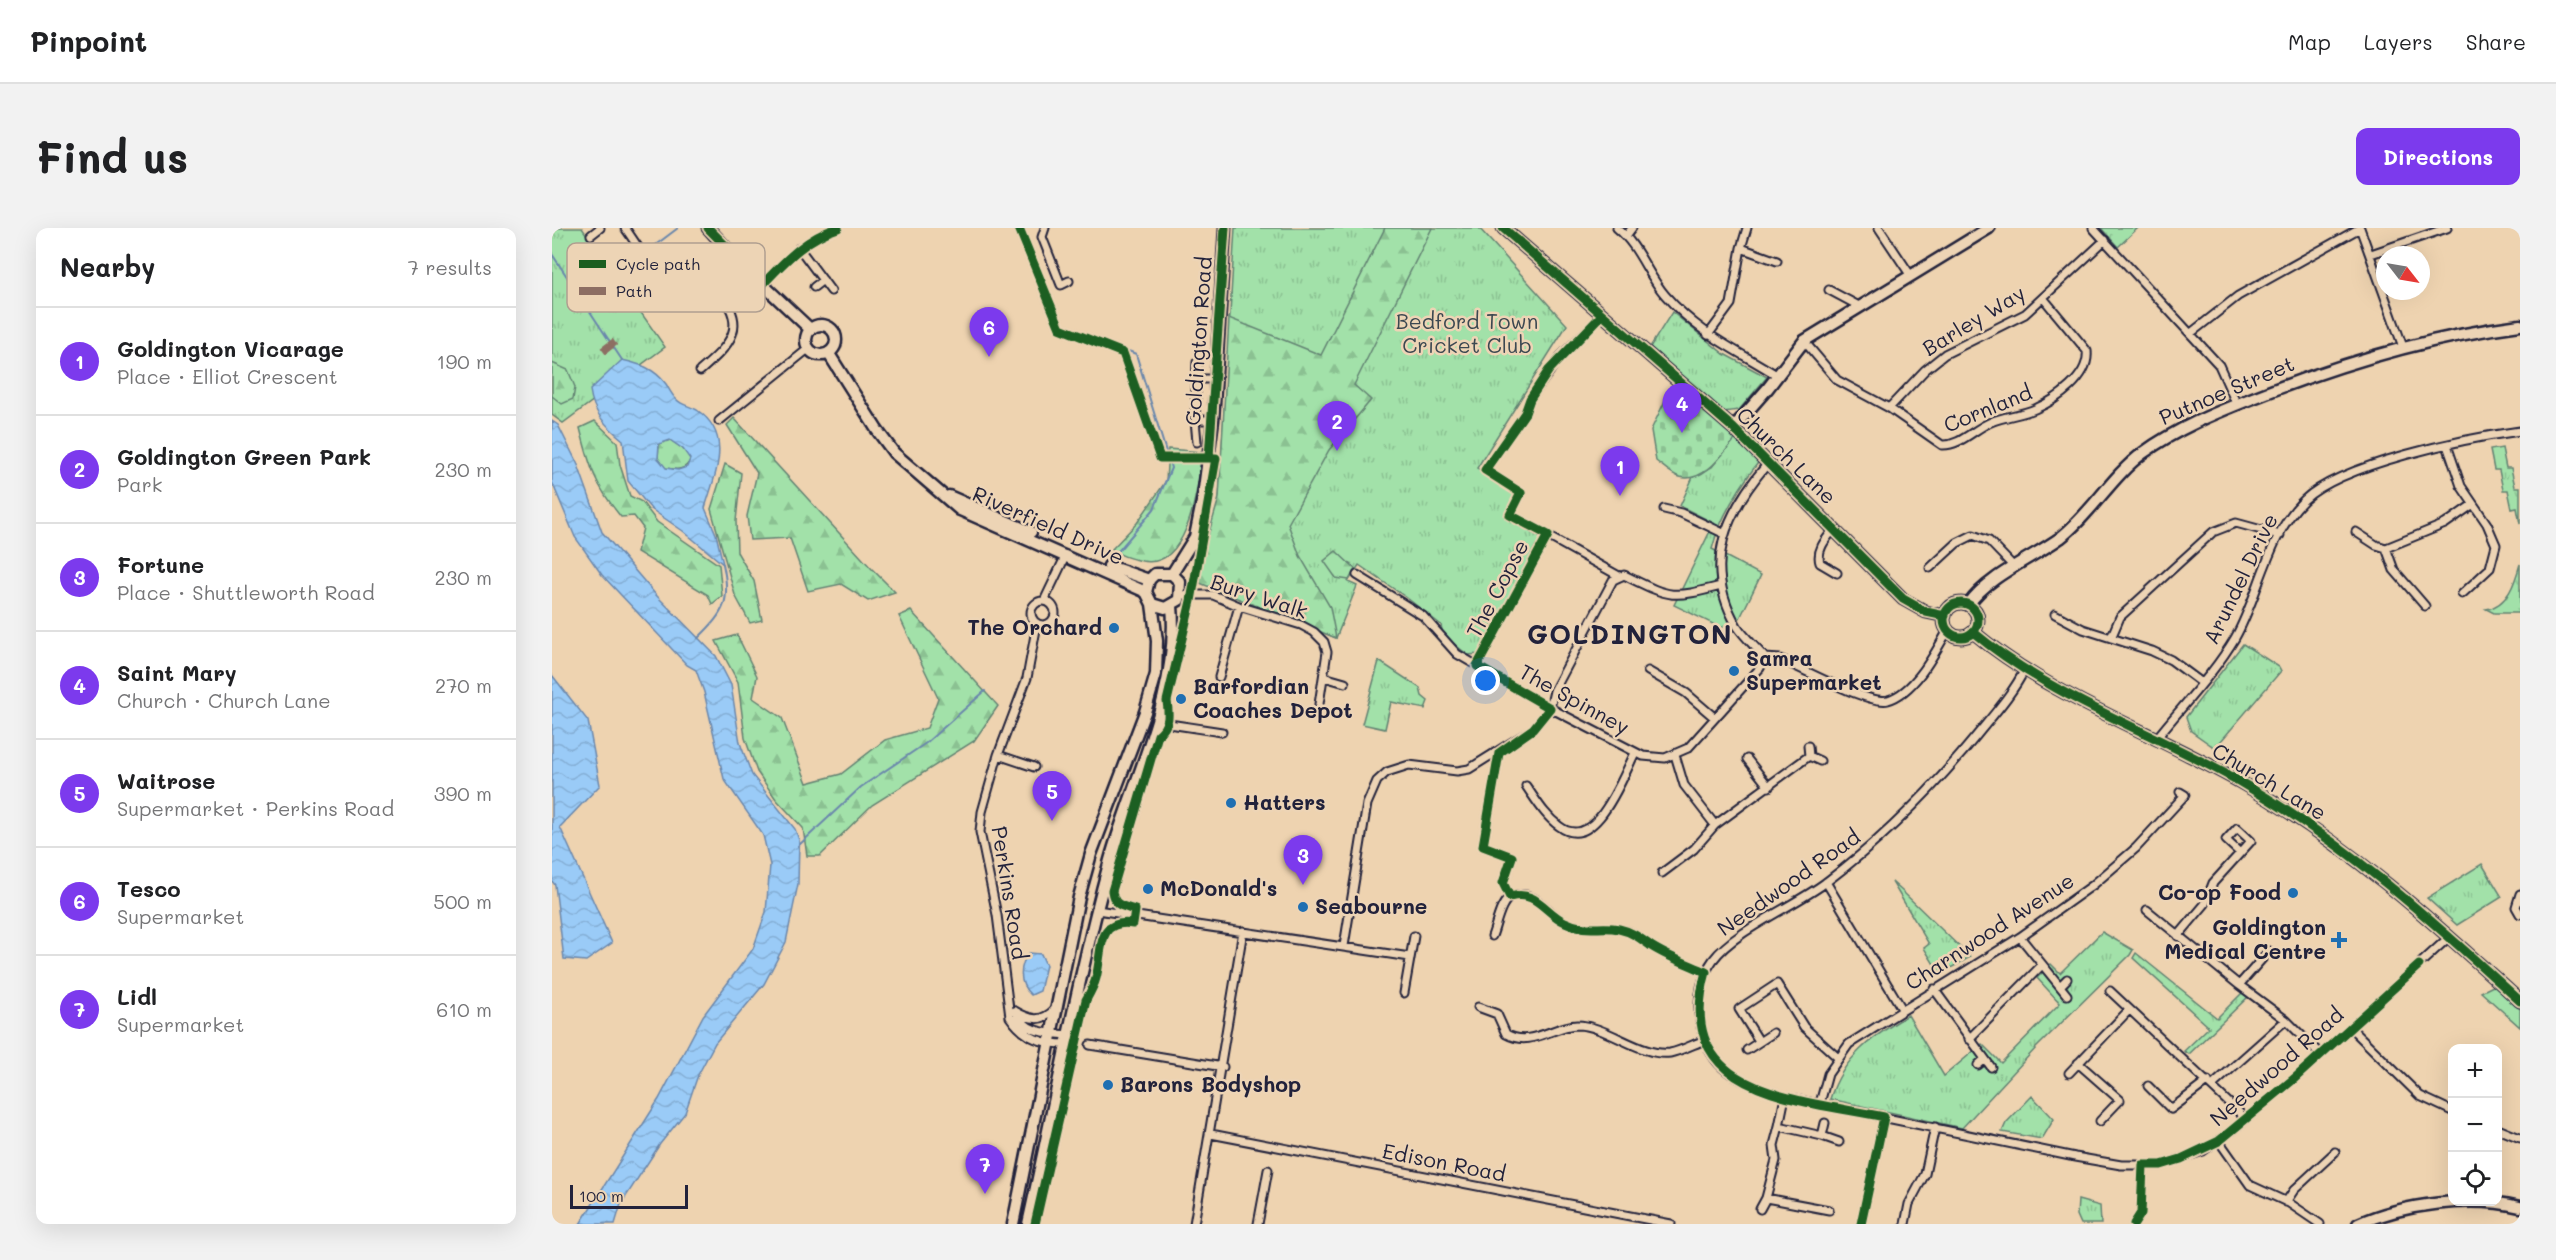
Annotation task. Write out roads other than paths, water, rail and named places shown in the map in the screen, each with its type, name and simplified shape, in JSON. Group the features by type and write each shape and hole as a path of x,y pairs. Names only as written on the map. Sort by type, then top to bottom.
{"street":[{"path":"591,235 600,228"},
{"path":"625,228 636,243"},
{"path":"708,228 722,243"},
{"path":"765,282 799,248 815,237 838,228"},
{"path":"1045,228 1042,237 1061,285 1070,281"},
{"name":"Goldington Road","path":"1172,574 1195,537 1203,497 1213,420 1225,228"},
{"name":"Church Lane","path":"1503,228 1733,428 1903,599 1926,612 1945,616"},
{"path":"1617,228 1626,236 1667,297 1708,335 1778,376"},
{"path":"1626,236 1632,228"},
{"path":"1708,335 1731,304 1747,228"},
{"path":"1880,228 1911,276"},
{"path":"1733,428 1778,376 1804,341 1989,228"},
{"path":"2093,228 2219,365 2236,405"},
{"path":"2191,333 2238,296 2360,228 2403,347"},
{"path":"2371,254 2447,228"},
{"name":"Barley Way","path":"1889,408 1908,386 1945,354 2008,324 2044,298 2105,240"},
{"path":"799,248 831,291"},
{"path":"1741,248 1777,261"},
{"path":"814,287 823,280"},
{"path":"765,286 810,329"},
{"path":"1829,290 1859,306"},
{"name":"Cornland","path":"1804,341 1837,380 1889,408 1942,445 1950,445 1992,422 2033,410 2060,394 2084,368 2088,360 2087,351 2044,298"},
{"path":"700,371 726,347 734,329 730,312"},
{"path":"1530,399 1560,357 1602,315"},
{"path":"819,325 832,330 836,344 829,354 820,356 808,349 805,341 810,329 819,325"},
{"name":"Putnoe Street","path":"1969,604 1977,591 2062,536 2142,454 2179,431 2236,405 2319,374 2403,347 2446,336 2520,325"},
{"path":"719,422 808,349"},
{"name":"Riverfield Drive","path":"829,354 894,453 960,510 1066,555 1118,574"},
{"name":"Goldington Road","path":"1197,362 1195,420 1197,442"},
{"name":"Goldington Road","path":"1196,379 1214,379"},
{"name":"Goldington Road","path":"1195,420 1213,420"},
{"name":"Arundel Drive","path":"2156,739 2235,637 2280,535 2296,507 2317,490 2360,470 2447,445 2520,431"},
{"path":"2447,445 2451,464 2472,505 2494,536 2495,558 2490,568 2462,594"},
{"path":"1769,462 1746,491 1725,534 1718,556 1721,586 1727,607 1738,627 1765,658 1780,659 1864,697 1886,700 1905,690 1913,682 1948,630"},
{"name":"Riverfield Drive","path":"938,492 1141,584"},
{"path":"2356,532 2376,545 2386,548 2445,524 2472,505"},
{"path":"1664,509 1681,513 1725,534"},
{"name":"The Copse","path":"1510,515 1619,576 1624,575 1666,596 1685,596 1721,586"},
{"path":"2111,638 2120,617 2213,532 2236,524 2280,535"},
{"path":"1834,529 1818,557 1820,563 1837,573"},
{"name":"The Copse","path":"1477,666 1548,535"},
{"path":"1930,568 1957,543 1973,535 1989,541 2015,568"},
{"path":"2386,548 2394,570 2425,606"},
{"path":"1044,601 1052,605 1054,617 1049,623 1037,624 1032,618 1031,610 1034,605 1044,601 1066,555"},
{"path":"1013,1224 1080,897 1091,854 1145,712 1156,674 1157,640 1152,604 1141,584 1155,574 1172,574 1180,582 1180,596 1172,606 1165,608 1152,604"},
{"name":"The Spinney","path":"1357,575 1423,616 1457,654 1550,708 1635,753 1653,758 1675,755"},
{"path":"1344,946 1367,804 1377,781 1396,768 1409,765 1457,771 1479,765 1533,729 1550,708 1554,691 1599,604 1613,580 1619,576"},
{"name":"Bury Walk","path":"1180,596 1213,595 1239,606 1274,615 1314,632 1324,642 1327,652 1319,704"},
{"path":"1959,603 1969,604 1978,616 1977,625 1966,636 1957,636 1948,630 1945,616 1949,608 1959,603"},
{"path":"1028,1224 1097,910 1111,858 1156,722 1175,634 1172,606"},
{"path":"1219,676 1239,606"},
{"path":"2055,614 2083,630 2152,651 2171,660 2202,682"},
{"name":"Perkins Road","path":"1037,624 1027,678 998,755 982,812 980,832 997,915 1010,1017 1018,1029 1033,1040 1069,1040"},
{"name":"Church Lane","path":"1972,632 1993,650 2025,669 2220,771 2310,826 2394,887 2448,938 2518,996"},
{"path":"1714,825 1684,785 1675,755 1688,748 1716,718 1760,668 1765,658"},
{"name":"Needwood Road","path":"2025,669 2019,682 1995,713 1937,782 1886,832 1826,882 1722,950 1706,972 1699,1008 1705,1040 1722,1067 1732,1075 1750,1085 1785,1097 2075,1157 2121,1165 2161,1165 2203,1151 2219,1141 2351,1028 2448,938"},
{"path":"1648,671 1686,693 1716,718"},
{"path":"1324,677 1345,683"},
{"path":"1156,722 1222,732"},
{"path":"1808,746 1809,756"},
{"path":"1526,786 1558,825 1574,833 1584,832 1598,821 1635,753"},
{"path":"998,755 1034,767"},
{"path":"1809,756 1820,761"},
{"path":"1662,873 1694,849 1714,825 1809,756"},
{"path":"1747,759 1769,787"},
{"name":"Charnwood Avenue","path":"1820,1103 1828,1074 1837,1057 1849,1044 2020,936 2093,885 2136,848 2185,795 2180,792"},
{"path":"2178,936 2205,904 2213,883 2240,853"},
{"path":"1826,882 1902,1009"},
{"path":"2520,894 2516,907 2520,914"},
{"path":"1492,936 1506,901 1517,895 1526,896 1545,906 1563,921 1592,930 1619,929 1634,934 1651,946 1706,972"},
{"path":"1097,910 1410,957"},
{"path":"2147,910 2286,1020 2320,1054"},
{"path":"1194,1224 1223,1067 1244,931"},
{"path":"1404,993 1414,936"},
{"path":"2020,936 2067,995"},
{"path":"2240,985 2270,951"},
{"path":"1969,1039 2042,965"},
{"path":"2060,986 2067,979"},
{"path":"1759,1041 1739,1009 1777,984 1804,1027 1837,1057"},
{"path":"1934,989 1991,1067"},
{"path":"2110,992 2246,1119"},
{"name":"Perkins Road","path":"1008,1002 1023,1025 1052,1039"},
{"path":"1015,1011 1028,1019 1040,1020 1053,1012 1059,1004"},
{"path":"1478,1007 1497,1014 1506,1034 1513,1038 1529,1040 1576,1025 1657,1052 1670,1053 1705,1040"},
{"path":"2069,1073 2128,1011"},
{"path":"2148,1086 2171,1109 2210,1083 2286,1020"},
{"path":"2351,1028 2420,1096 2448,1109"},
{"path":"1747,1050 1773,1033"},
{"path":"1090,1046 1223,1067"},
{"path":"1978,1065 1985,1059"},
{"path":"2079,1063 2120,1100 2100,1121"},
{"path":"1760,1209 1766,1198 1776,1160 1774,1145 1785,1097"},
{"path":"1822,1136 1825,1123"},
{"path":"1779,1126 1839,1142"},
{"path":"1905,1224 1909,1204 1925,1174 1935,1127"},
{"path":"2502,1131 2520,1138"},
{"name":"Edison Road","path":"1211,1134 1671,1224"},
{"path":"2219,1141 2250,1185 2286,1202 2320,1224"},
{"path":"2286,1202 2335,1152"},
{"path":"2134,1224 2141,1213 2143,1165"},
{"path":"1258,1224 1268,1170"},
{"path":"1766,1198 1829,1210"},
{"path":"2358,1224 2417,1206 2497,1202 2520,1207"}],"water":[{"path":"622,360 641,365 657,374 678,401 697,410 708,420 715,431 719,456 705,508 716,534 723,564 683,531 651,509 628,481 623,440 611,430 597,412 590,390","holes":["670,440 683,449 690,459 687,467 678,470 666,468 658,458 659,444"]},
{"path":"552,421 558,425 578,465 602,532 656,595 716,656 731,685 740,743 752,775 795,829 799,840 798,884 786,942 764,984 715,1043 698,1075 685,1113 660,1144 621,1204 615,1224 580,1224 659,1099 703,1016 753,949 766,912 770,865 763,835 724,779 704,692 696,670 687,665 602,575 575,537 552,482"},
{"path":"552,675 588,721 600,785 560,827 612,943 586,961 564,959 555,885 552,881"},
{"path":"1029,953 1041,954 1046,965 1040,991 1031,995 1024,985 1021,974 1023,963"}],"waterway":[{"path":"658,243 678,228"},
{"path":"552,254 567,277"},
{"path":"590,312 622,360"},
{"path":"1062,325 1136,354 1171,468 1154,509 1109,562"},
{"path":"698,638 714,621 724,605 726,587 723,564"},
{"path":"798,846 861,787 926,743 985,691"}],"place":[{"name":"Tesco","path":"989,357"},
{"name":"Saint Mary","path":"1682,433"},
{"name":"Goldington Green Park","path":"1337,451"},
{"name":"Goldington Vicarage","path":"1620,496"},
{"name":"The Orchard","path":"1114,628"},
{"name":"Samra Supermarket","path":"1734,671"},
{"name":"Barfordian Coaches Depot","path":"1181,699"},
{"name":"Hatters","path":"1231,803"},
{"name":"Waitrose","path":"1052,821"},
{"name":"Fortune","path":"1303,885"},
{"name":"McDonald's","path":"1148,889"},
{"name":"Co-op Food","path":"2293,893"},
{"name":"Seabourne","path":"1303,907"},
{"name":"Goldington Medical Centre","path":"2339,940"},
{"name":"Barons Bodyshop","path":"1108,1085"},
{"name":"Lidl","path":"985,1194"}],"district":[{"name":"GOLDINGTON","path":"1630,635"}],"park label":[{"name":"Bedford Town Cricket Club","path":"1467,334"}]}
